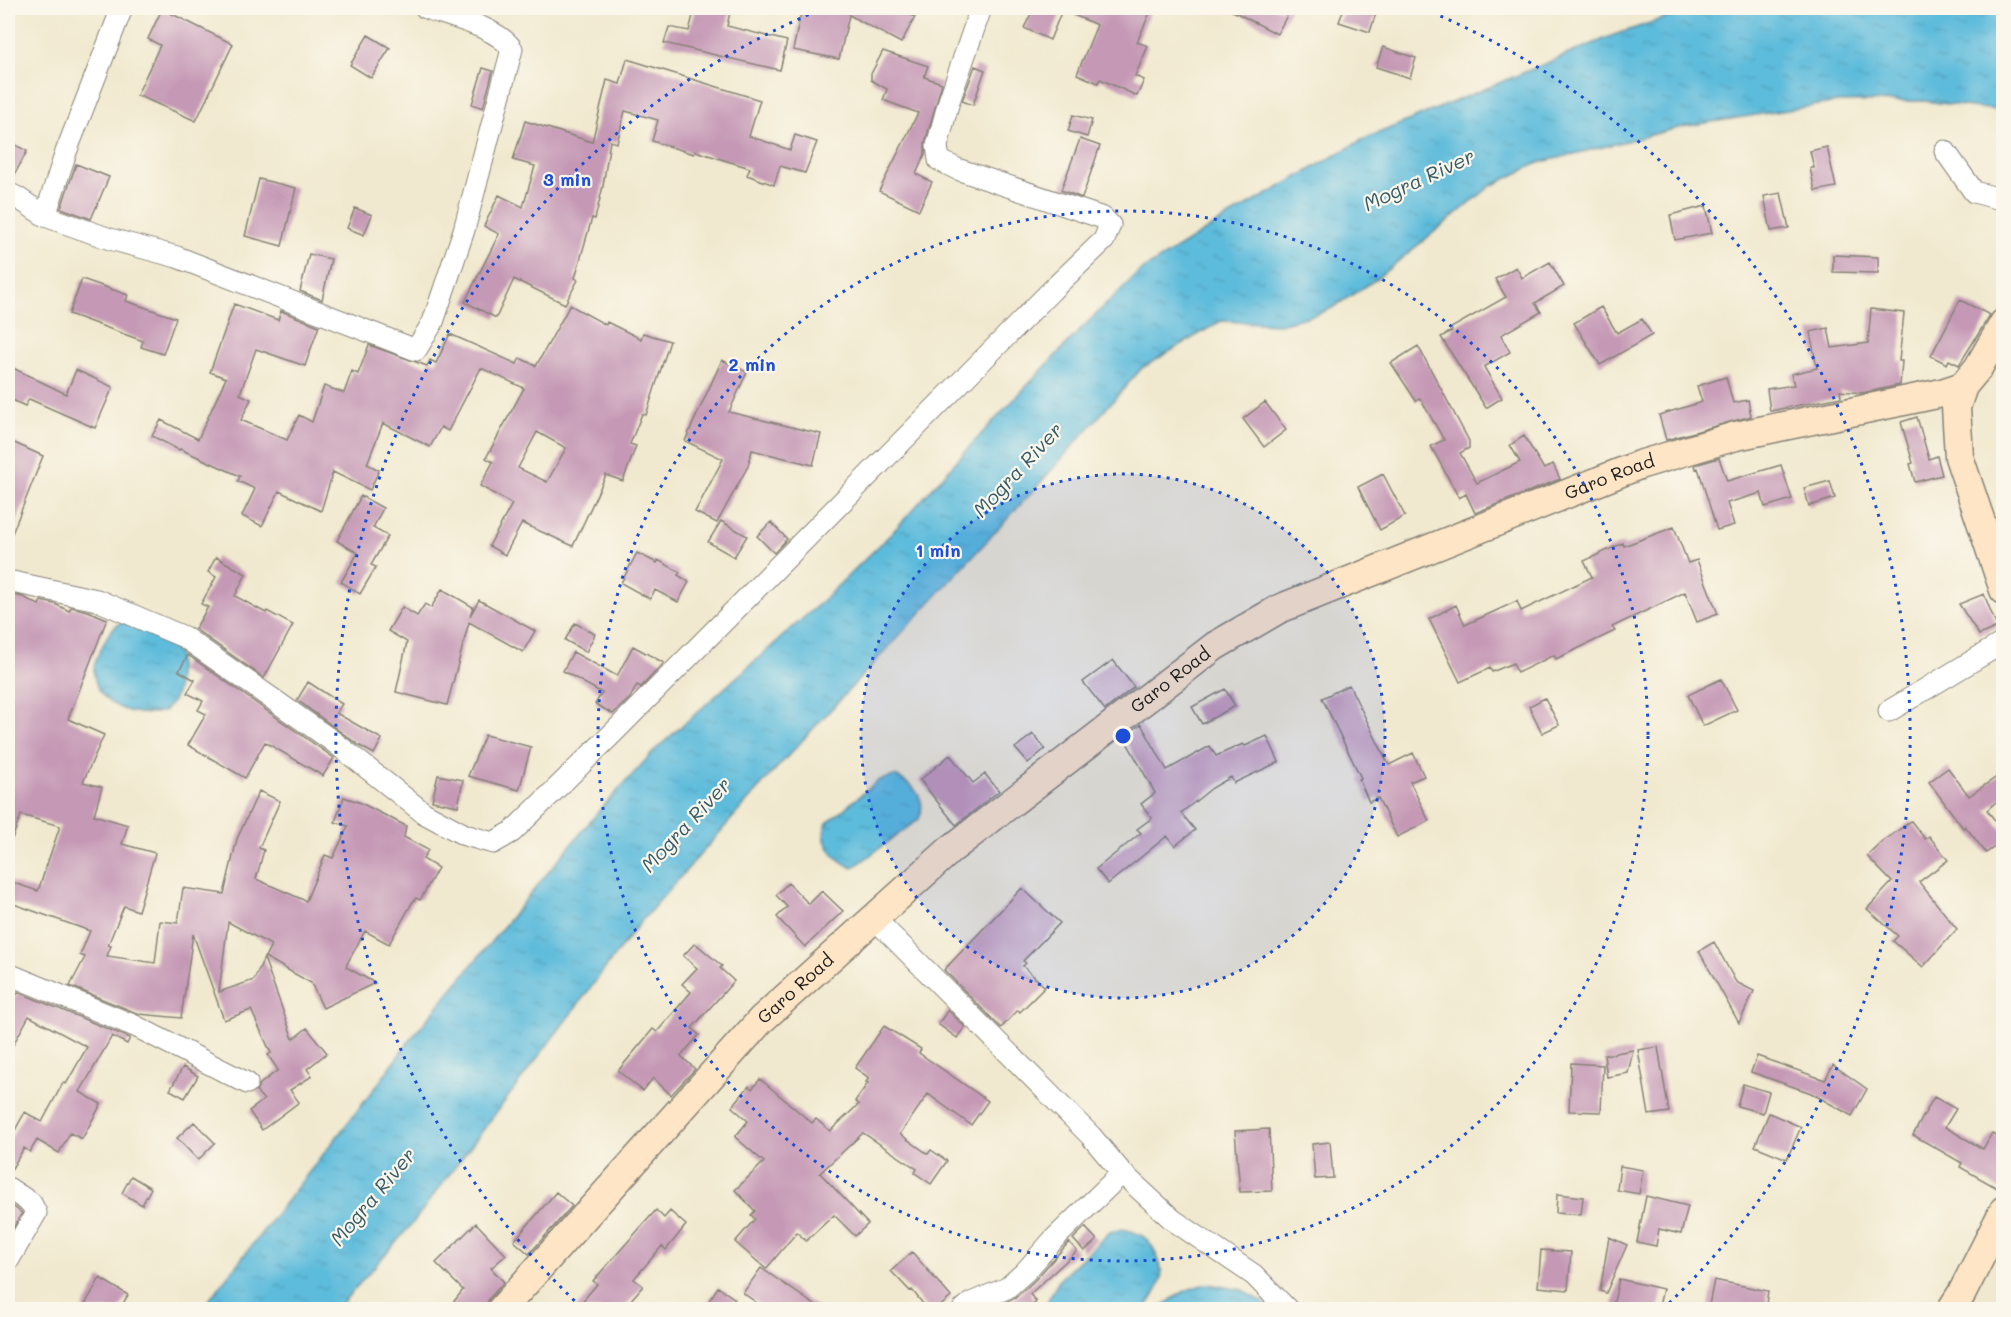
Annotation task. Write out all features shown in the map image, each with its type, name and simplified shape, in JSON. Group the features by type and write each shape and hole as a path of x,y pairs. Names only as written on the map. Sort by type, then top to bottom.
{"street":[{"path":"45,216 66,152 122,8"},
{"path":"8,193 45,216 110,239 177,257 416,350 433,322 464,230 512,49 506,40 488,30 426,8"},
{"path":"8,581 97,600 184,637 334,742 424,813 465,835 493,843 512,832 1104,240 1110,225 1102,218 957,169 939,160 937,146 946,112 981,8"},
{"path":"1945,151 1974,192 2004,200"},
{"path":"2004,323 1978,368 1963,386 1956,407 1959,457 2004,590"},
{"name":"Garo Road","path":"501,1310 761,1020 950,850 1215,646 1279,609 1639,465 1736,436 1942,393 1963,386"},
{"path":"1889,711 2004,642"},
{"path":"874,918 1091,1136 1122,1173 1173,1221 1254,1275 1288,1310"},
{"path":"8,974 135,1026 247,1083"},
{"path":"963,1310 970,1303 1007,1288 1122,1173"},
{"path":"8,1188 30,1203 36,1213 8,1261"},
{"path":"1951,1310 2004,1210"}],"water":[{"name":"Mogra River","path":"1695,8 1954,8 2003,12 2003,111 1924,101 1838,102 1687,126 1538,163 1491,186 1375,280 1332,308 1279,324 1221,321 1142,368 1033,491 775,770 638,925 412,1224 337,1309 202,1309 410,1040 598,812 656,749 819,604 892,533 970,446 1081,329 1139,272 1226,218 1362,140 1614,35"},
{"path":"122,622 134,623 169,637 179,657 177,690 173,701 164,711 142,713 120,708 103,695 97,685 94,671 97,657 110,633"},
{"path":"895,776 908,783 917,793 922,805 919,819 853,868 840,861 826,843 824,837 827,823 879,780"},
{"path":"1122,1229 1148,1240 1160,1263 1161,1280 1145,1309 1045,1309 1060,1279 1110,1232"},
{"path":"1207,1284 1242,1290 1274,1309 1159,1310 1181,1293"}],"building":[{"path":"695,8 730,12 727,26 787,41 780,70 664,43 669,27 689,31"},
{"path":"802,8 896,8 915,17 901,43 849,15 839,59 793,50"},
{"path":"1034,8 1152,8 1137,42 1148,46 1135,76 1144,80 1137,96 1100,79 1098,83 1077,74 1097,25 1062,10 1050,40 1024,28"},
{"path":"1227,8 1291,8 1277,34"},
{"path":"1344,8 1358,8 1376,13 1370,32 1339,22"},
{"path":"162,9 233,44 196,121 137,95 160,45 148,39"},
{"path":"368,35 390,48 371,78 350,65"},
{"path":"1383,47 1416,58 1410,78 1376,67"},
{"path":"883,51 928,66 924,77 942,83 925,143 925,154 916,174 932,182 919,210 879,191 918,113 883,100 887,89 871,80 871,74"},
{"path":"627,59 760,100 749,136 790,150 795,135 817,142 805,173 780,166 774,185 747,175 750,168 652,141 658,120 625,111 617,143 610,141 595,219 592,218 575,278 578,280 565,304 514,279 496,318 465,302 499,234 484,226 499,195 523,207 535,166 513,160 525,121 592,142 607,80 620,84"},
{"path":"975,66 985,70 973,105 962,101"},
{"path":"483,68 493,71 483,108 472,104"},
{"path":"1073,115 1092,120 1087,137 1068,131"},
{"path":"1080,139 1100,146 1082,198 1061,190"},
{"path":"8,141 27,151 11,181 8,180"},
{"path":"1827,147 1836,187 1815,191 1810,168 1814,168 1810,151"},
{"path":"76,164 109,177 91,219 61,208"},
{"path":"259,179 296,188 282,246 245,236"},
{"path":"1781,193 1789,228 1771,231 1764,196"},
{"path":"1706,206 1712,233 1675,240 1670,215"},
{"path":"355,208 372,215 364,235 347,228"},
{"path":"309,254 331,259 322,300 300,291"},
{"path":"1833,255 1878,257 1878,273 1833,272"},
{"path":"1550,262 1564,286 1535,303 1541,312 1501,335 1510,352 1484,367 1502,398 1486,408 1441,337 1452,331 1451,328 1506,297 1495,279 1516,267 1522,278"},
{"path":"82,279 128,295 126,301 176,318 163,354 141,347 143,341 69,314"},
{"path":"1960,300 1990,315 1959,365 1949,360 1947,364 1931,356"},
{"path":"234,304 278,320 281,311 319,326 305,366 256,349 240,394 251,399 241,420 287,440 299,415 312,422 324,386 344,393 352,371 358,374 369,345 427,366 430,360 436,363 450,334 517,364 520,358 536,366 570,305 606,325 607,322 641,339 643,333 670,341 646,415 642,414 630,444 636,446 623,481 606,475 573,546 522,523 505,555 489,546 512,504 480,486 493,462 486,458 524,388 481,368 448,431 441,427 430,447 383,423 367,464 379,470 370,490 333,472 321,511 279,491 262,526 242,516 255,489 238,481 240,476 152,436 161,420 198,439 226,378 210,372","holes":["537,432 566,448 547,482 518,468"]},
{"path":"1601,307 1617,333 1642,319 1652,335 1600,365 1574,323"},
{"path":"1871,309 1904,313 1899,361 1902,361 1900,385 1863,393 1840,391 1841,397 1770,411 1767,389 1794,385 1791,374 1817,368 1810,332 1828,328 1832,348 1868,343"},
{"path":"1418,346 1469,441 1469,448 1460,453 1477,483 1520,462 1510,445 1524,436 1544,469 1553,464 1560,479 1475,513 1466,494 1459,498 1431,446 1444,440 1420,398 1416,401 1391,363"},
{"path":"722,360 747,372 729,412 821,434 813,465 752,450 748,466 717,523 695,512 723,459 685,441"},
{"path":"8,368 12,370 13,368 66,394 76,370 113,387 95,428 29,399 25,406 8,398"},
{"path":"1726,377 1733,403 1748,400 1751,416 1666,440 1659,415 1702,402 1697,386"},
{"path":"1265,402 1286,430 1264,447 1243,419"},
{"path":"1917,417 1929,459 1937,456 1942,475 1915,482 1910,464 1913,463 1901,422"},
{"path":"8,440 43,456 9,541 8,541"},
{"path":"1719,458 1727,481 1781,465 1792,499 1765,507 1761,493 1727,503 1734,525 1717,530 1698,468 1696,469 1695,465"},
{"path":"1383,474 1405,516 1380,530 1358,487"},
{"path":"1830,481 1835,498 1809,506 1804,488"},
{"path":"361,496 383,508 373,528 388,536 371,565 376,567 360,594 341,582 358,553 337,541"},
{"path":"721,521 747,536 734,557 708,542"},
{"path":"771,522 787,539 774,553 757,536"},
{"path":"1674,527 1688,563 1697,560 1718,614 1697,622 1685,592 1612,627 1615,631 1556,659 1554,655 1517,673 1513,663 1492,672 1490,668 1460,682 1429,619 1456,605 1465,625 1517,601 1521,611 1592,577 1584,561 1623,543 1624,546"},
{"path":"637,553 657,563 658,560 680,572 678,575 689,582 678,602 655,590 650,599 621,583"},
{"path":"216,557 246,574 235,596 293,625 264,678 195,629 208,607 201,604 216,577 208,572"},
{"path":"442,589 473,607 470,616 479,600 535,631 523,652 469,622 447,705 396,692 407,642 388,631 402,607 417,616 425,604 431,608"},
{"path":"8,594 23,597 39,605 41,601 55,604 69,611 71,607 88,611 107,619 68,719 104,735 83,782 102,787 94,815 128,825 122,844 155,853 138,911 124,906 108,945 111,946 107,956 155,963 160,921 178,923 183,888 224,894 237,839 259,791 280,801 259,848 264,850 256,879 306,901 325,855 333,858 348,826 335,822 344,797 406,826 404,837 428,850 423,859 438,868 420,900 416,898 412,903 389,944 365,931 348,962 346,967 375,983 323,1008 311,983 265,957 271,945 228,922 219,992 254,980 264,958 293,1039 307,1028 327,1053 307,1069 312,1076 290,1090 299,1102 262,1130 249,1111 264,1100 256,1091 260,1084 278,1070 268,1055 271,1053 251,1010 224,1020 193,934 181,1018 139,1014 70,986 85,957 80,955 90,931 8,902 8,881 38,891 60,826 21,815 8,847"},
{"path":"1984,594 1997,627 1979,635 1959,604"},
{"path":"575,623 595,634 586,652 565,640"},
{"path":"633,646 664,663 641,687 637,685 630,698 613,714 595,704 602,693 563,671 573,652 617,676"},
{"path":"188,655 334,758 323,776 265,742 245,778 188,745 206,714 198,710 203,701 187,693 195,680 179,671"},
{"path":"1113,660 1134,687 1105,710 1083,682"},
{"path":"1721,679 1737,710 1703,726 1688,695"},
{"path":"308,682 342,704 336,713 382,739 374,754 297,700"},
{"path":"1349,685 1389,765 1413,753 1424,776 1410,782 1429,821 1397,837 1378,798 1369,802 1359,779 1361,778 1322,698"},
{"path":"1225,689 1235,706 1202,724 1192,707"},
{"path":"1545,698 1559,725 1542,733 1529,706"},
{"path":"1141,724 1167,770 1210,746 1216,756 1267,736 1279,762 1234,783 1231,777 1212,788 1181,813 1195,830 1175,846 1167,836 1108,884 1096,869 1141,833 1137,829 1152,818 1141,804 1155,793 1124,737"},
{"path":"1033,734 1045,749 1028,763 1015,748"},
{"path":"485,735 531,747 519,790 468,776"},
{"path":"950,755 973,783 985,774 999,791 956,825 920,780"},
{"path":"1948,768 1969,796 2004,772 2004,795 1987,810 2004,832 2004,840 1986,853 1965,826 1963,828 1929,782"},
{"path":"438,775 463,780 458,806 432,801"},
{"path":"1911,821 1925,839 1929,836 1948,860 1919,882 1957,929 1923,967 1893,941 1898,936 1867,909 1892,882 1867,856"},
{"path":"788,883 809,904 822,891 843,911 805,947 777,917 787,907 776,895"},
{"path":"1022,888 1060,923 1023,961 1026,963 1023,966 1045,987 1001,1028 944,970"},
{"path":"1714,942 1736,982 1754,991 1739,1023 1699,951"},
{"path":"695,943 722,966 720,968 734,981 692,1028 699,1035 681,1056 695,1069 671,1095 653,1078 643,1091 618,1071 653,1029 657,1032 691,992 682,984 697,968 683,956"},
{"path":"18,992 130,1038 127,1044 112,1036 80,1092 101,1104 82,1139 70,1133 59,1153 37,1140 30,1152 24,1148 8,1175 8,1143 25,1112 42,1122 63,1083 66,1084 87,1047 29,1016 8,1054 8,1009"},
{"path":"948,1010 965,1027 957,1038 938,1024"},
{"path":"884,1026 921,1049 919,1053 988,1101 971,1125 928,1094 900,1134 928,1154 931,1150 947,1161 931,1184 915,1173 917,1169 863,1133 820,1173 868,1224 855,1236 834,1215 806,1241 797,1232 766,1269 735,1242 755,1219 751,1215 755,1211 735,1190 764,1162 735,1137 748,1121 732,1107 749,1086 752,1089 760,1079 812,1123 816,1119 830,1131 859,1104 855,1101 869,1078 855,1068"},
{"path":"1658,1047 1669,1112 1649,1115 1638,1050"},
{"path":"1633,1050 1628,1073 1607,1077 1604,1055"},
{"path":"1757,1056 1825,1080 1833,1065 1867,1089 1852,1116 1811,1093 1751,1072"},
{"path":"1571,1063 1603,1065 1601,1112 1569,1111"},
{"path":"183,1067 198,1076 185,1098 170,1090"},
{"path":"1743,1084 1769,1092 1763,1113 1737,1106"},
{"path":"1934,1097 1956,1109 1945,1127 1983,1149 1992,1133 2004,1140 2004,1192 1960,1167 1962,1163 1913,1135"},
{"path":"1769,1113 1801,1127 1787,1159 1755,1146"},
{"path":"194,1122 215,1143 198,1160 177,1138"},
{"path":"1269,1129 1272,1191 1240,1192 1235,1131"},
{"path":"1330,1142 1333,1178 1315,1179 1312,1144"},
{"path":"1620,1166 1643,1170 1639,1194 1617,1190"},
{"path":"131,1176 151,1188 142,1205 122,1193"},
{"path":"556,1192 572,1206 529,1254 514,1241"},
{"path":"1557,1194 1583,1197 1581,1215 1556,1213"},
{"path":"1646,1196 1688,1206 1681,1234 1659,1229 1656,1246 1637,1242"},
{"path":"8,1203 22,1213 8,1237"},
{"path":"656,1210 664,1218 670,1211 686,1225 666,1250 662,1246 634,1279 643,1286 622,1310 575,1310 597,1284 593,1281"},
{"path":"476,1223 506,1255 491,1268 504,1282 489,1299 485,1310 447,1310 463,1290 436,1263"},
{"path":"1085,1227 1097,1240 1084,1251 1073,1239"},
{"path":"1609,1237 1627,1245 1606,1293 1600,1291"},
{"path":"1069,1242 1077,1251 1030,1294 1036,1302 1028,1310 1007,1310 1002,1304 1015,1298 1034,1281"},
{"path":"1541,1250 1571,1252 1568,1290 1538,1287"},
{"path":"912,1252 951,1297 936,1310 928,1310 912,1290 910,1291 891,1271"},
{"path":"761,1268 822,1310 767,1310 743,1293"},
{"path":"100,1278 128,1295 119,1310 82,1310"},
{"path":"1619,1279 1663,1289 1658,1310 1612,1310"},
{"path":"1714,1280 1768,1291 1765,1310 1729,1310 1709,1305"},
{"path":"718,1287 735,1299 727,1310 718,1310 708,1302"}]}
